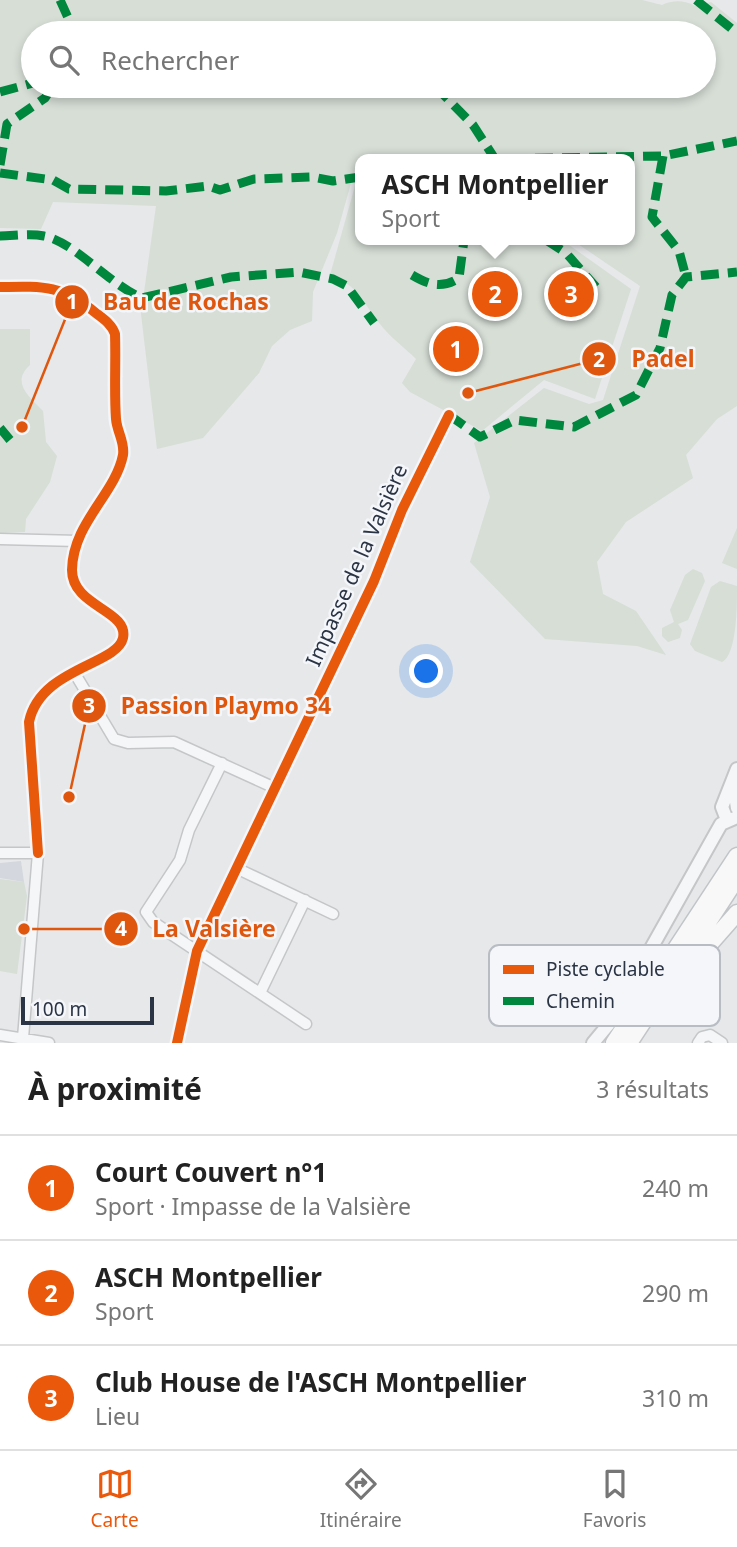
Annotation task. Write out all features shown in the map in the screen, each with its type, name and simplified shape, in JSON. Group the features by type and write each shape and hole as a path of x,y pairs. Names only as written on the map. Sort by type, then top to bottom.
{"main road":[{"path":"678,945 737,856"},
{"path":"694,945 737,878"},
{"path":"708,945 737,913"},
{"path":"614,1043 625,1026"},
{"path":"629,1043 641,1026"}],"street":[{"path":"0,287 46,287 68,292 114,330 116,420 123,453 119,468 92,511 78,541 72,571 75,583 84,598 117,619 122,626 123,637 117,648 40,695 31,710 29,722 38,853 17,1039"},
{"name":"Impasse de la Valsière","path":"177,1043 197,951 374,581 402,510 449,415"},
{"path":"0,538 78,541"},
{"path":"74,672 114,739 120,742 174,742 275,788"},
{"path":"222,763 189,830 180,860 146,906 148,917 306,1024"},
{"path":"653,945 722,824 733,814 722,807 735,774"},
{"path":"0,853 38,853"},
{"path":"236,867 333,914"},
{"path":"260,993 304,900"},
{"path":"593,1043 607,1026"},
{"path":"0,1035 49,1043"},
{"path":"698,1043 710,1035 722,1043"}],"shaded area":[{"path":"0,0 642,0 662,5 683,2 695,6 711,2 737,23 737,406 717,419 686,455 693,478 626,522 597,562 603,594 636,611 666,655 637,646 545,639 470,562 490,497 474,443 544,388 589,404 603,400 640,286 579,245 635,245 635,154 355,154 355,169 337,233 313,292 312,321 290,330 272,346 259,373 203,438 157,449 141,314 156,206 53,202 41,229 0,228"},
{"path":"355,186 355,245 569,245 631,289 595,399 544,380 482,431 410,392 402,383 416,359 384,329 354,289 330,275"},
{"path":"0,329 30,329 30,365 24,372 22,384 24,390 43,411 46,442 57,456 50,482 26,519 25,532 0,533"},
{"path":"737,528 737,569 722,563"},
{"path":"693,569 702,573 705,581 688,620 678,624 682,630 680,638 668,642 662,636 662,628 674,622 670,610 685,575"},
{"path":"720,581 737,586 733,640 727,658 722,662 695,651 690,644 711,587"},
{"path":"21,861 24,882 0,878 0,863"},
{"path":"0,879 24,882 27,896 17,974 0,971"}],"marked path":[{"path":"60,0 70,21"},
{"path":"696,0 737,33"},
{"path":"0,92 21,86"},
{"path":"0,165 7,124 45,98"},
{"path":"447,98 473,125 492,154"},
{"path":"635,156 663,156 737,141"},
{"path":"663,156 652,217 679,251 686,277"},
{"path":"0,173 53,180 69,189 166,191 208,186 220,190 254,179 313,177 333,181 355,178"},
{"path":"0,236 33,235 55,240 79,254 117,284 142,298 231,277 299,272 333,279 347,286 374,323"},
{"path":"412,275 441,285 459,278 463,245"},
{"path":"554,245 566,253 596,287"},
{"path":"449,415 480,437 515,420 574,427 636,395 660,348 672,295 686,277 737,272"},
{"path":"0,428 10,440"}],"cycle path":[{"path":"0,287 41,287 63,292 85,304 110,325 115,334 116,419 123,450 119,469 112,483 79,537 72,570 74,582 81,592 118,621 123,629 123,638 118,647 107,655 47,690 36,704 29,722 38,853"},
{"path":"177,1043 197,951 374,581 402,510 449,415"}],"place":[{"name":"ASCH Montpellier","path":"495,294"},
{"name":"Club House de l'ASCH Montpellier","path":"571,294"},
{"name":"Court Couvert n°1","path":"456,349"},
{"name":"Padel","path":"468,393"},
{"name":"Bau de Rochas","path":"22,427"},
{"name":"Passion Playmo 34","path":"69,797"},
{"name":"La Valsière","path":"24,929"}]}
